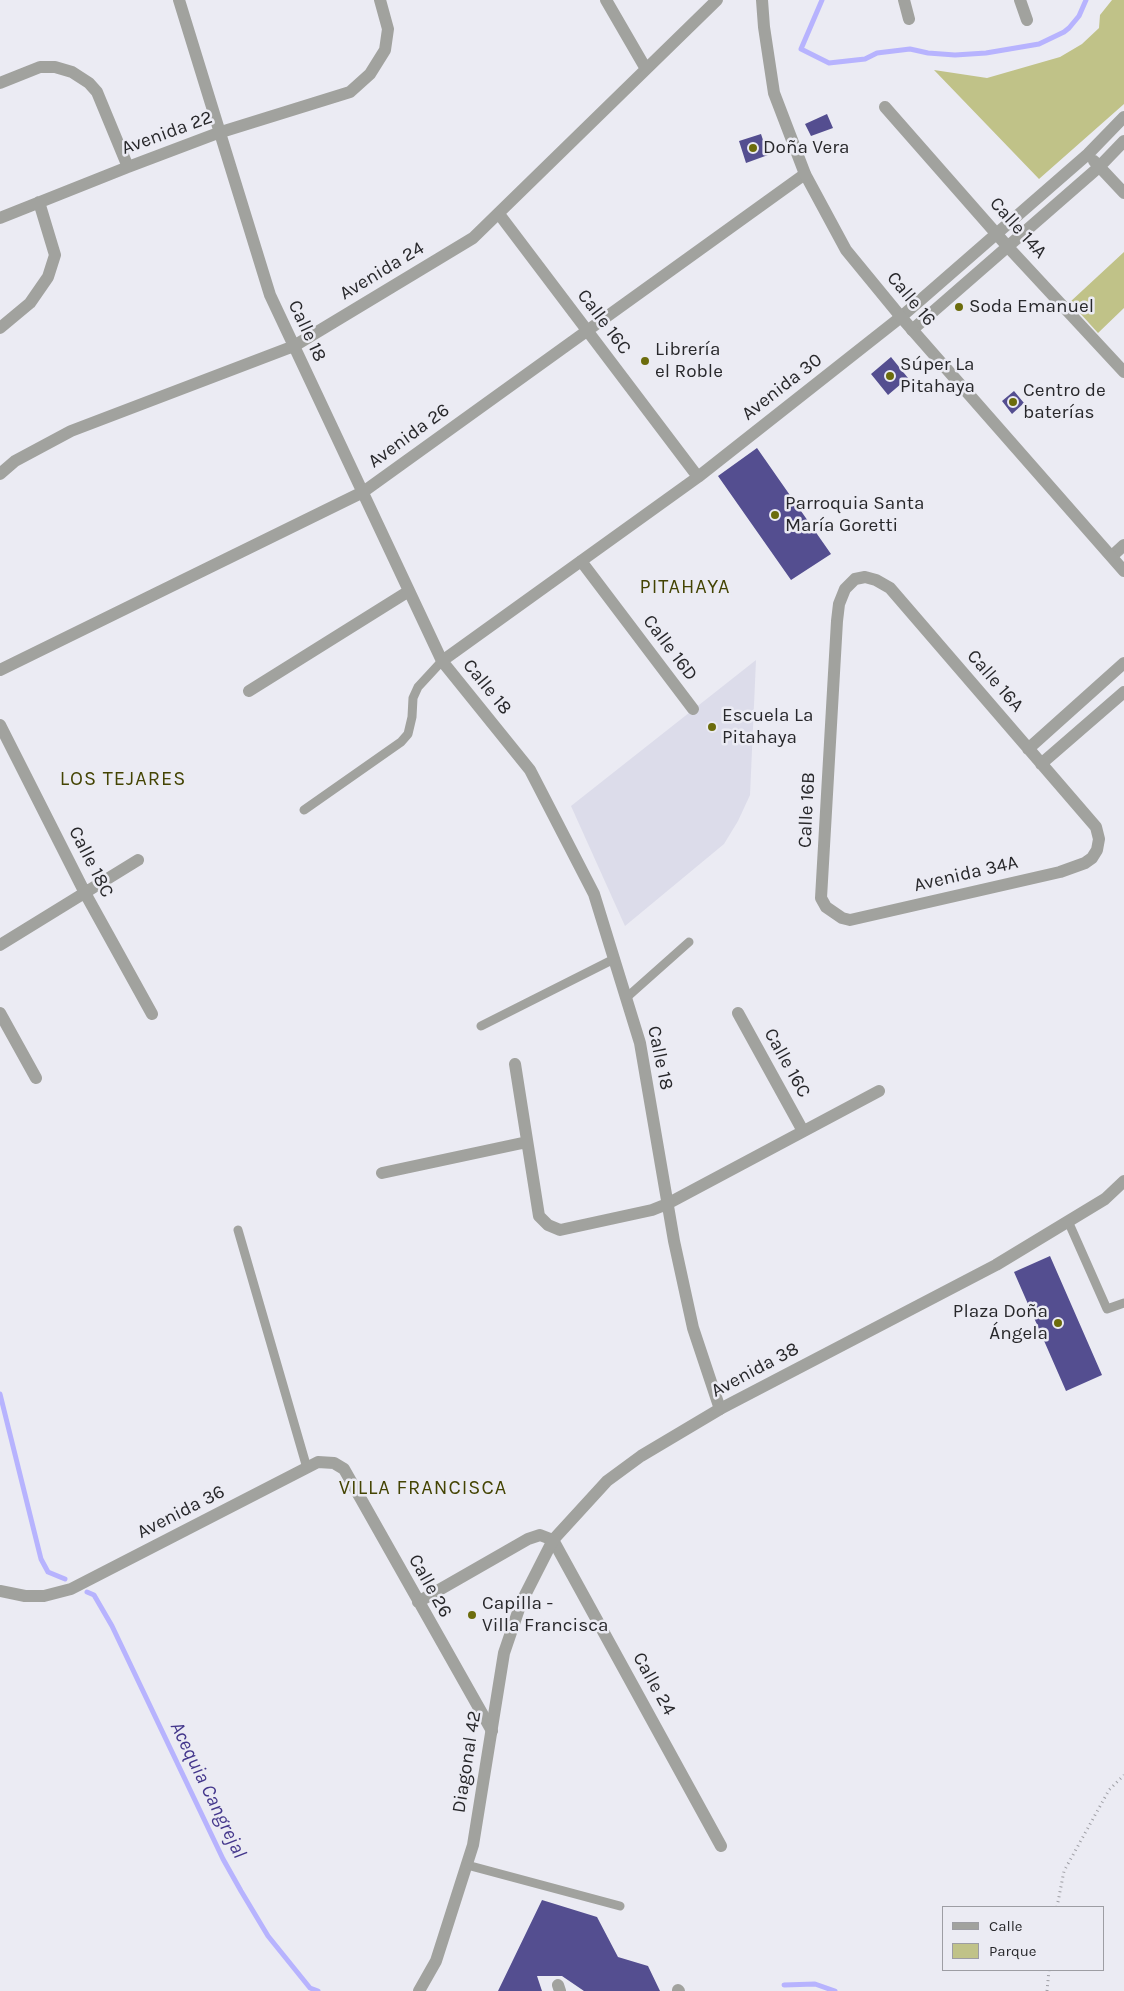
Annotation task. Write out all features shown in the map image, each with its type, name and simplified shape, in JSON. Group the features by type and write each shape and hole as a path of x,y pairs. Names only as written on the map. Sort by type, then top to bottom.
{"street":[{"name":"Calle 18","path":"179,0 218,133 270,295 442,661 530,770 594,894 640,1043 667,1204 693,1328 720,1409"},
{"name":"Avenida 22","path":"0,218 218,133 350,92 370,74 385,50 388,29 380,0"},
{"path":"606,0 646,69"},
{"name":"Avenida 24","path":"0,474 15,461 71,431 294,346 473,238 717,0"},
{"name":"Calle 16","path":"762,0 774,93 805,174 846,250 900,317 1124,571"},
{"path":"904,0 909,19"},
{"path":"1020,0 1028,20"},
{"path":"0,83 40,67 55,67 72,72 88,83 96,92 128,167"},
{"name":"Calle 14A","path":"885,108 1008,247 1124,372"},
{"name":"Avenida 30","path":"442,661 698,477 900,317 1088,154 1124,117"},
{"path":"912,330 1099,167 1124,142"},
{"path":"1088,154 1124,194"},
{"name":"Avenida 26","path":"0,670 363,492 805,174"},
{"path":"0,328 30,303 48,277 55,256 39,202"},
{"name":"Calle 16C","path":"499,214 698,477"},
{"path":"1112,556 1124,545"},
{"name":"Calle 16D","path":"581,561 693,709"},
{"name":"Calle 16A","path":"855,579 865,577 876,580 890,588 1096,828"},
{"name":"Calle 16B","path":"821,898 837,621 845,589 855,579"},
{"path":"249,691 409,591"},
{"path":"1028,749 1124,663"},
{"path":"1040,764 1124,692"},
{"name":"Calle 18C","path":"0,725 84,893 152,1014"},
{"name":"Avenida 34A","path":"821,898 826,907 834,914 850,920 1060,872 1085,863 1092,858 1097,850 1099,839 1096,828"},
{"path":"0,945 138,860"},
{"path":"0,1013 36,1078"},
{"name":"Calle 16C","path":"738,1013 803,1131"},
{"path":"515,1064 539,1216 548,1226 560,1230 652,1210 667,1204 879,1092"},
{"path":"382,1173 527,1142"},
{"name":"Avenida 38","path":"553,1540 607,1481 641,1456 720,1409 996,1265 1105,1199 1124,1181"},
{"name":"Avenida 36","path":"0,1591 25,1596 44,1596 71,1589 318,1462 334,1463"},
{"name":"Calle 26","path":"334,1463 344,1469 492,1731"},
{"path":"418,1602 528,1539 540,1535 553,1540"},
{"name":"Diagonal 42","path":"419,1991 436,1961 473,1845 504,1653 520,1603 553,1540"},
{"name":"Calle 24","path":"553,1540 721,1846"}],"lane":[{"path":"304,810 401,742 408,734 412,717 413,698 418,687 442,661"},
{"path":"626,998 689,942"},
{"path":"481,1026 614,958"},
{"path":"1068,1221 1107,1309 1124,1302"},
{"path":"238,1230 307,1468"},
{"path":"467,1865 620,1906"}],"path":[{"path":"1058,1906 1064,1871 1109,1790 1124,1775"},
{"path":"1047,1991 1049,1971"}],"shaded area":[{"name":"Escuela La Pitahaya","path":"756,660 750,795 738,821 724,844 625,926 571,806"}],"green space":[{"path":"1112,0 1124,0 1124,104 1039,179 934,70 987,78 1060,57 1082,44 1099,28 1100,15"},
{"path":"1124,252 1124,308 1098,333 1070,302"}],"building":[{"path":"827,114 833,128 811,136 805,124"},
{"name":"Doña Vera","path":"761,134 768,155 746,163 739,141"},
{"name":"Súper La Pitahaya","path":"891,357 908,378 888,395 871,374"},
{"name":"Centro de baterías","path":"1014,391 1024,403 1012,414 1002,401"},
{"name":"Parroquia Santa María Goretti","path":"757,448 831,554 791,580 718,476"},
{"name":"Plaza Doña Ángela","path":"1050,1256 1102,1375 1066,1391 1014,1272"},
{"path":"542,1900 597,1917 618,1957 648,1966 660,1991 584,1991 562,1976 537,1976 542,1991 498,1991"}],"waterway":[{"path":"822,0 801,49 829,63 865,59 877,53 910,49 928,53 955,55 986,53 1039,44 1069,28 1079,16 1086,0"},
{"name":"Acequia Cangrejal","path":"0,1394 41,1559 48,1572 65,1579"},
{"name":"Acequia Cangrejal","path":"87,1592 94,1595 112,1626 223,1859 241,1891 268,1936 310,1988 318,1991"},
{"name":"Acequia Cangrejal","path":"784,1985 815,1984 835,1991"}],"place":[{"name":"Doña Vera","path":"753,148"},
{"name":"Soda Emanuel","path":"959,307"},
{"name":"Librería el Roble","path":"645,361"},
{"name":"Súper La Pitahaya","path":"890,376"},
{"name":"Centro de baterías","path":"1013,402"},
{"name":"Parroquia Santa María Goretti","path":"775,515"},
{"name":"Escuela La Pitahaya","path":"712,727"},
{"name":"Plaza Doña Ángela","path":"1058,1323"},
{"name":"Capilla - Villa Francisca","path":"472,1615"}],"district":[{"name":"PITAHAYA","path":"685,587"},
{"name":"LOS TEJARES","path":"123,779"},
{"name":"VILLA FRANCISCA","path":"423,1488"}]}
